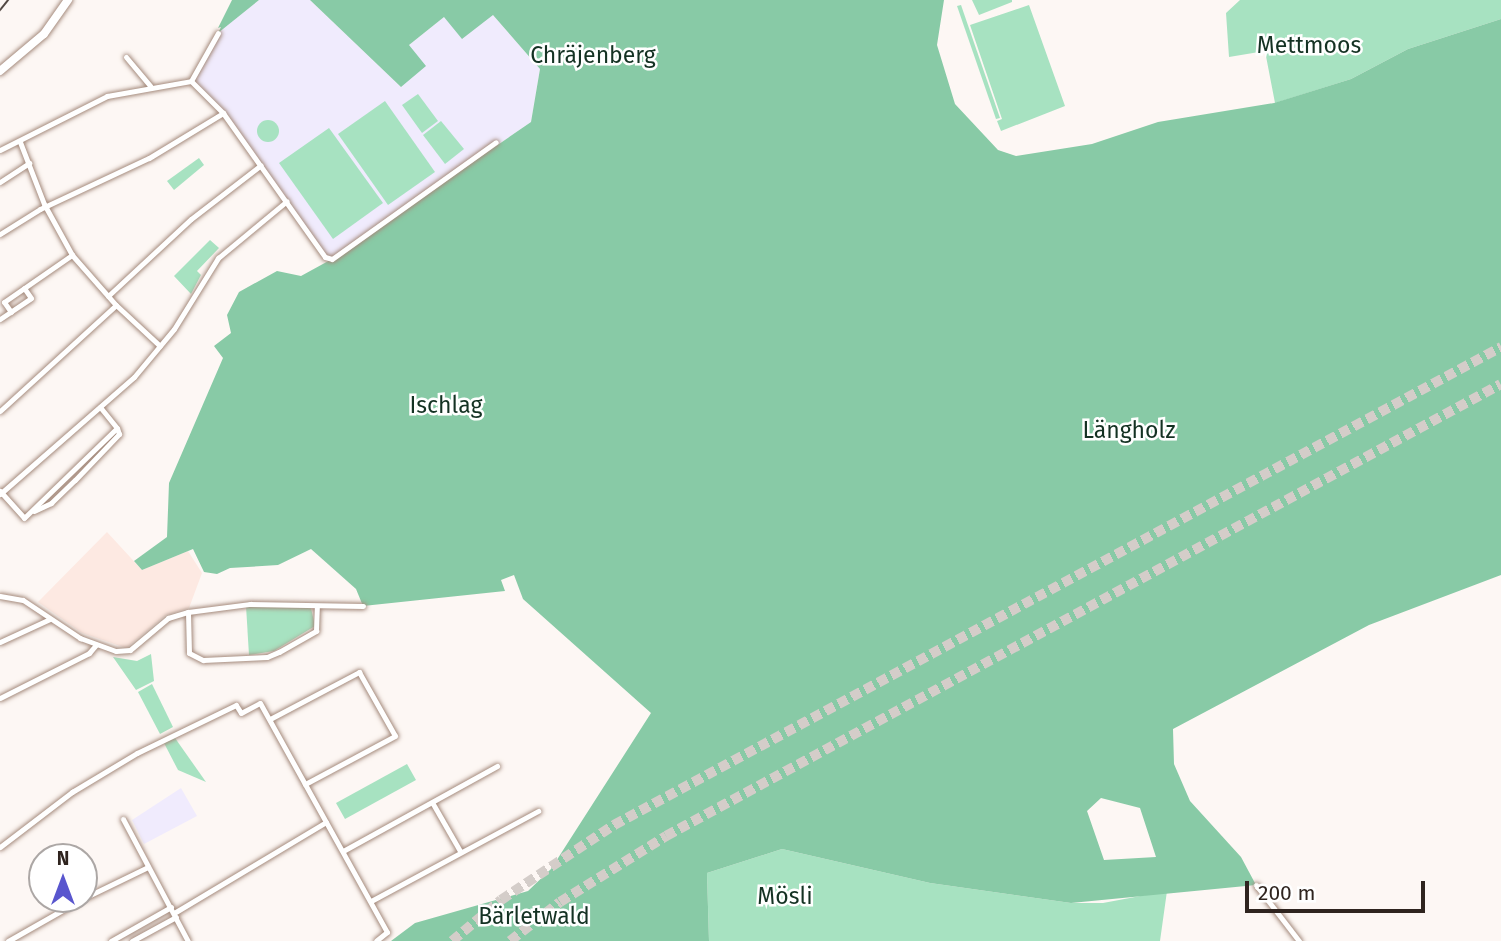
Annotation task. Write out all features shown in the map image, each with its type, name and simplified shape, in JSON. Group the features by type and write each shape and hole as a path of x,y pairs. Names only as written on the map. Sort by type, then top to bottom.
{"main road":[{"path":"0,71 44,34 68,0"}],"street":[{"path":"191,81 218,33"},
{"path":"126,57 150,86"},
{"path":"0,150 107,96 150,86 191,81"},
{"path":"191,81 223,113 325,257 332,258 496,142"},
{"path":"0,234 149,158 223,113"},
{"path":"19,142 47,208 72,255 116,305 160,346"},
{"path":"0,182 29,163"},
{"path":"108,296 191,219 261,165"},
{"path":"100,407 117,428 24,518 0,493 100,407 160,346 218,258 287,201"},
{"path":"11,312 4,302 72,255"},
{"path":"0,319 31,298 24,288"},
{"path":"0,411 116,305"},
{"path":"0,596 23,600 96,645 108,649 130,650 168,618 188,611 240,604 363,606"},
{"path":"188,611 191,657 267,657 316,631 317,606"},
{"path":"0,642 50,619"},
{"path":"0,698 89,653 96,645"},
{"path":"270,719 359,671 395,736 305,784"},
{"path":"0,847 64,798 138,752 236,705 241,713 260,703 387,932 376,941"},
{"path":"343,851 433,804 497,766"},
{"path":"433,804 460,852"},
{"path":"371,901 538,811"},
{"path":"123,819 188,941"},
{"path":"132,941 173,912 326,822"},
{"path":"98,891 148,867"},
{"path":"1256,885 1299,941"},
{"path":"111,941 173,912"},
{"path":"8,941 57,913"}],"shaded area":[{"path":"259,0 310,0 401,87 409,45 444,17 493,15 540,69 531,122 332,259 322,251 223,113 191,81 216,34"},
{"path":"107,532 142,570 188,551 202,573 189,608 166,615 126,648 82,633 38,602"},
{"path":"181,788 197,816 144,844 132,820"}],"green space":[{"path":"232,0 259,0 218,33 221,27 218,28"},
{"name":"Längholz","path":"310,0 944,0 937,45 955,104 998,150 1016,156 1092,144 1158,122 1274,103 1351,79 1408,49 1501,19 1501,575 1369,625 1173,729 1174,764 1190,801 1241,857 1256,885 1071,903 930,883 782,849 707,873 709,941 391,941 415,923 528,891 551,869 651,713 523,599 514,575 501,580 505,591 363,606 356,589 311,549 278,565 230,568 217,574 204,572 193,549 142,570 134,561 167,537 169,483 223,358 214,346 231,333 227,315 239,292 277,271 301,276 332,259 531,122 540,69 493,15 462,39 444,17 409,45 426,66 401,87","holes":["1101,798 1140,808 1156,857 1104,860 1087,811"]},
{"path":"972,0 1012,0 1012,2 979,15"},
{"name":"Mettmoos","path":"1240,0 1501,0 1501,19 1408,49 1351,79 1275,103 1265,51 1229,57 1226,13"},
{"path":"961,5 1000,118 996,119 957,6"},
{"path":"1029,5 1065,106 1001,131 997,121 1002,119 970,25"},
{"path":"418,94 438,121 422,133 402,105"},
{"path":"385,101 435,172 388,205 338,134"},
{"path":"268,120 276,123 279,131 276,139 268,142 260,139 257,131 260,123"},
{"path":"441,121 464,149 445,164 423,135"},
{"path":"329,128 383,203 333,239 279,163"},
{"path":"199,158 204,165 174,190 167,181"},
{"path":"210,240 219,248 197,271 201,275 191,294 174,276"},
{"path":"246,606 311,608 315,626 274,651 249,655"},
{"path":"151,654 154,681 136,690 113,657 137,661"},
{"path":"152,684 173,727 160,734 138,692"},
{"path":"175,738 206,782 178,770 164,743"},
{"path":"407,764 416,780 345,819 336,803"},
{"name":"Mösli","path":"782,849 930,883 1071,903 1103,903 1167,891 1160,941 709,941 707,873"}],"tunnel":[{"path":"452,941 501,900 614,825 1501,347"},
{"path":"510,941 560,902 666,836 1501,384"}],"railway":[{"path":"0,10 8,0"}],"park label":[{"name":"Chräjenberg","path":"593,55"},
{"name":"Ischlag","path":"446,405"},
{"name":"Bärletwald","path":"534,916"}]}
